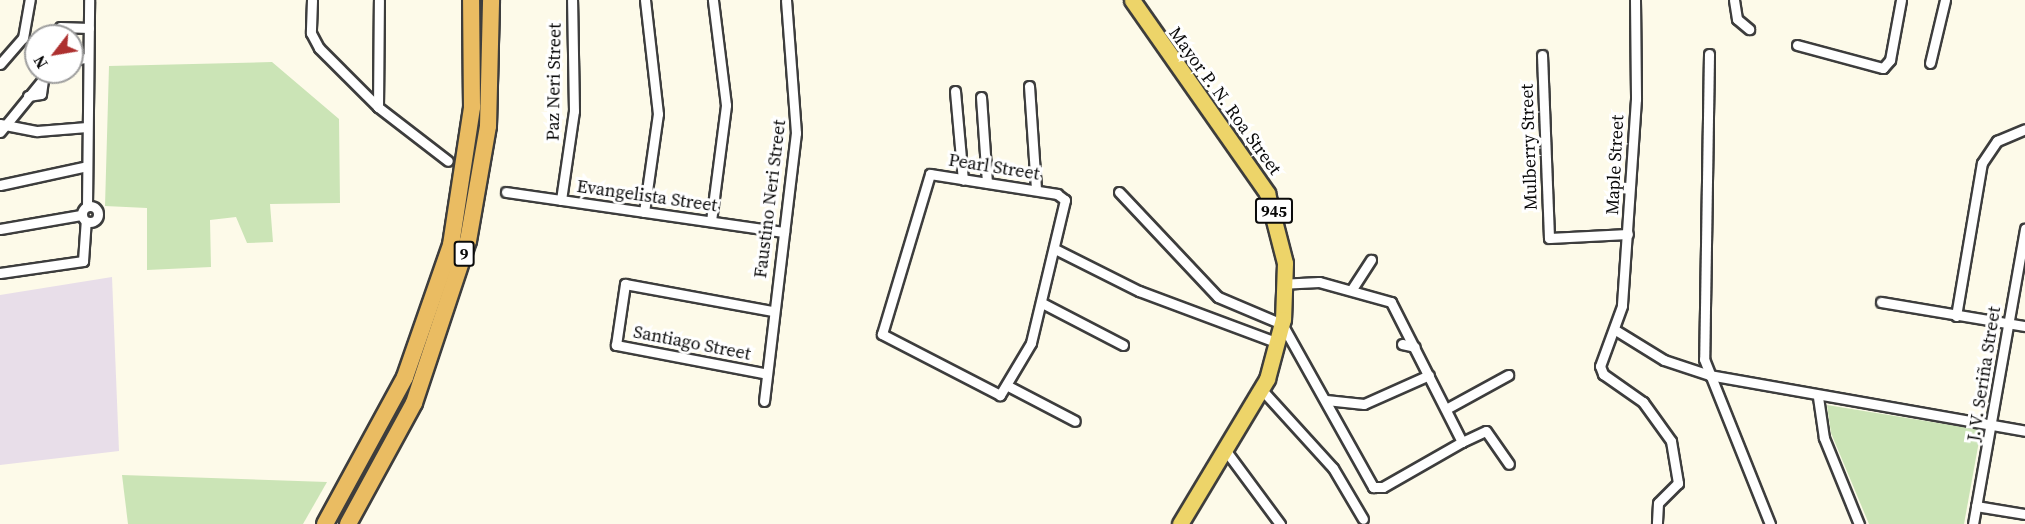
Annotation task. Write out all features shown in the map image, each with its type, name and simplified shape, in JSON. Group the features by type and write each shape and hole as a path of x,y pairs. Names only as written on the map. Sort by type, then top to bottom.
{"highway":[{"name":"9","path":"325,524 381,428 424,330 451,244 472,108 471,0"},
{"name":"9","path":"352,518 368,491 428,369 468,241 488,126 491,0"},
{"path":"463,175 480,177"},
{"path":"351,481 368,491"},
{"path":"338,501 352,518"}],"main road":[{"name":"Mayor P. N. Roa Street","path":"1132,0 1267,193 1282,239 1284,284 1282,324 1262,390 1180,524"}],"street":[{"path":"0,64 23,38 30,0"},
{"path":"0,273 83,261 84,218 87,206 89,0"},
{"path":"312,0 316,43 378,107 448,161"},
{"path":"378,107 379,0"},
{"name":"Paz Neri Street","path":"561,200 574,111 572,0"},
{"path":"644,212 658,114 645,0"},
{"path":"711,221 726,105 714,0"},
{"name":"Faustino Neri Street","path":"764,401 763,373 796,133 786,0"},
{"name":"Maple Street","path":"1617,331 1628,234 1635,0"},
{"path":"1734,0 1737,19 1749,29"},
{"path":"1797,45 1883,68 1890,60 1901,0"},
{"path":"1930,63 1945,0"},
{"path":"84,28 89,28"},
{"path":"1709,54 1702,331 1709,375 1770,524"},
{"name":"Mulberry Street","path":"1542,55 1549,238 1628,234"},
{"path":"2,127 39,84"},
{"path":"1029,86 1036,190"},
{"path":"955,91 963,180"},
{"path":"981,97 987,183"},
{"path":"2,127 41,131 87,128"},
{"path":"1956,316 1982,163 1997,141 2025,129"},
{"path":"0,185 87,166"},
{"name":"Pearl Street","path":"926,177 1036,190 1065,200 1057,250 1044,304 1010,387 997,395 882,334 926,177"},
{"name":"Evangelista Street","path":"506,192 784,232"},
{"path":"1119,192 1218,297 1282,324 1326,399 1367,481 1376,488 1486,431 1509,464"},
{"path":"0,229 84,218 98,214 87,206"},
{"name":"J. V. Seriña Street","path":"1973,524 1993,426 2025,229"},
{"path":"1057,250 1138,291 1278,343"},
{"path":"1352,289 1371,260"},
{"path":"1284,284 1319,282 1352,289 1391,302 1462,442"},
{"name":"Santiago Street","path":"763,373 616,345 625,284 772,311"},
{"path":"1881,302 2025,326"},
{"path":"1044,304 1123,345"},
{"path":"1657,524 1658,503 1678,483 1673,449 1651,410 1601,371 1600,361 1617,331 1664,360 1709,375 1818,397 2025,432"},
{"path":"1401,344 1415,347"},
{"path":"1326,399 1364,404 1429,375"},
{"path":"1446,409 1508,375"},
{"path":"1010,387 1075,421"},
{"path":"1262,390 1333,468 1363,519"},
{"path":"1818,397 1824,438 1859,524"},
{"path":"1226,451 1280,524"},
{"path":"1976,506 2025,514"}],"shaded area":[{"path":"112,277 119,451 0,465 0,295"}],"green space":[{"path":"272,62 339,119 340,203 270,204 273,242 247,243 236,217 210,220 211,267 147,270 147,208 105,206 109,66"},
{"path":"1827,405 1981,430 1964,524 1869,524 1831,433"},
{"path":"122,475 327,482 303,524 128,524"}]}
